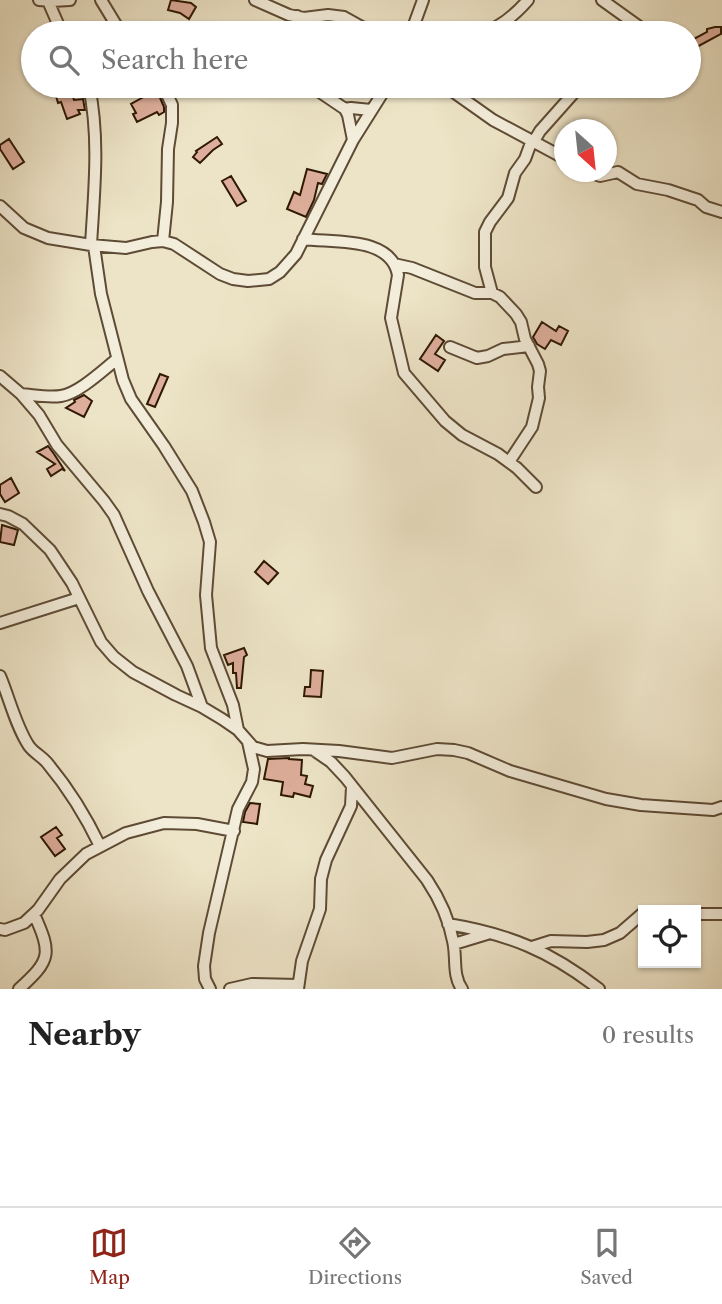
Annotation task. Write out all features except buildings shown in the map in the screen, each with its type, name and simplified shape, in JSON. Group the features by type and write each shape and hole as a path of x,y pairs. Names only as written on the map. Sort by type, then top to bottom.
{"street":[{"path":"39,0 70,0"},
{"path":"101,0 114,21"},
{"path":"255,0 297,16 344,17 351,21"},
{"path":"415,21 423,0"},
{"path":"506,21 528,0"},
{"path":"602,0 628,21"},
{"path":"48,1 57,21"},
{"path":"296,21 297,16"},
{"path":"91,98 96,177 92,245 101,294 117,359 131,399 192,491 204,522 210,542 206,595 211,648 233,705 238,730"},
{"path":"163,241 168,149 173,123 169,98"},
{"path":"329,98 345,109 353,140"},
{"path":"0,206 24,228 48,238 126,248 163,241 174,244 220,274 233,279 269,279 280,272 296,254 353,140 380,98"},
{"path":"462,98 493,120 554,152"},
{"path":"492,293 485,267 485,232 508,198 515,173 533,140 569,98"},
{"path":"345,109 372,110"},
{"path":"617,172 637,184 698,200 706,207 722,212"},
{"path":"303,240 365,245 386,254 398,275 391,318 404,373 445,421 462,436 498,454 536,487"},
{"path":"394,264 475,293 492,293 500,297 521,322 540,371 539,398 532,427 509,462"},
{"path":"450,347 477,358 503,349 529,346"},
{"path":"21,394 64,396 117,359"},
{"path":"0,376 21,394 57,445 114,515 148,591 187,666 202,706"},
{"path":"0,514 23,524 50,550 72,583 102,642 114,657 133,672 202,706 238,730 253,747 267,751 312,749 392,758 453,750 468,752 510,771 606,799 641,805 713,810 722,807"},
{"path":"0,623 79,598"},
{"path":"0,676 29,746 61,780 80,808 100,846"},
{"path":"210,989 205,979 204,967 209,933 238,808 252,782 254,769 248,742"},
{"path":"312,749 331,762 436,894 454,944 457,983 462,989"},
{"path":"230,989 252,984 298,987 302,961 320,909 321,879 326,860 351,806 352,787"},
{"path":"0,929 5,930 24,923 38,911 60,878 86,854 126,833 164,823 197,824 234,831"},
{"path":"19,989 36,973 44,962 47,951 34,914"},
{"path":"701,914 721,914"},
{"path":"532,947 551,941 604,940 620,933 638,917"},
{"path":"448,924 493,933 532,947 575,970 599,989"},
{"path":"454,944 478,935 493,933"}]}
